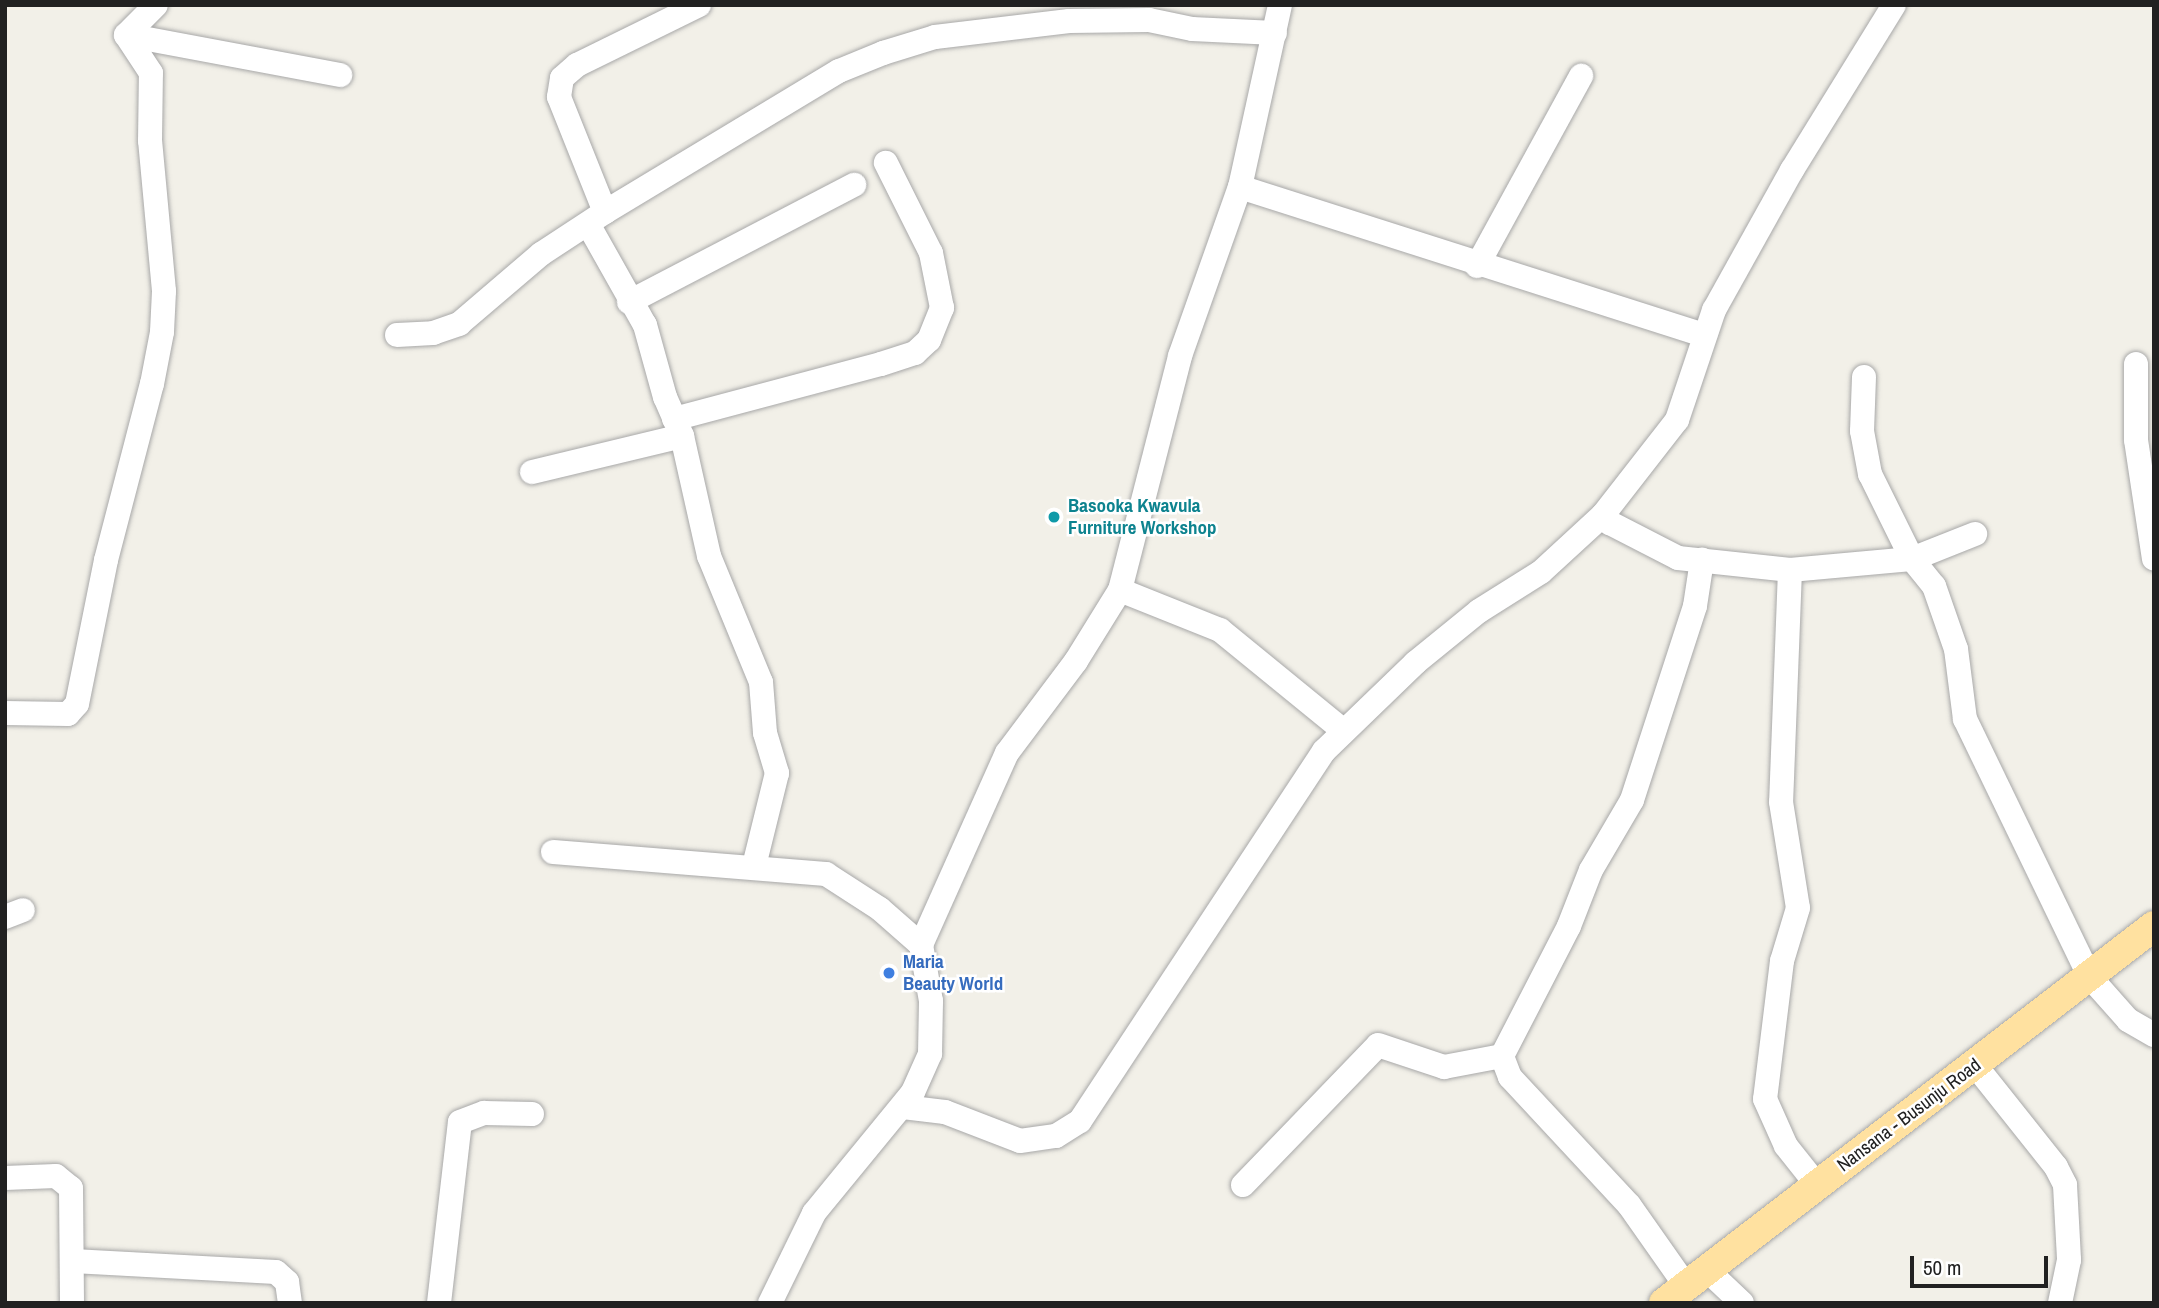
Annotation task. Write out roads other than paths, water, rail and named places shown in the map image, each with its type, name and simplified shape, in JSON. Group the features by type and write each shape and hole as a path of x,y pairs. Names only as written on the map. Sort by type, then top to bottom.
{"main road":[{"name":"Nansana - Busunju Road","path":"1686,1286 2154,926"}],"street":[{"path":"126,35 156,5"},
{"path":"699,5 577,65 562,78 559,97 596,218 629,302 645,326 678,427 709,555 761,682 765,733 777,773 754,866"},
{"path":"770,1303 814,1213 903,1107 930,1054 931,1001 921,944 1007,753 1076,661 1120,590 1180,356 1240,187 1280,5"},
{"path":"903,1107 945,1112 1020,1141 1056,1136 1080,1121 1275,821 1324,751 1376,705 1415,663 1479,611 1541,572 1603,515 1677,420 1704,335 1792,170 1894,5"},
{"path":"397,335 433,333 460,324 541,254 839,71 935,37 1069,21 1122,20 1275,33"},
{"path":"126,35 340,75"},
{"path":"5,713 68,714 77,704 106,560 162,332 164,291 150,141 151,73 126,35"},
{"path":"1477,266 1581,76"},
{"path":"531,472 915,353 929,340 942,308 931,253 886,163"},
{"path":"629,302 854,185"},
{"path":"1240,187 1477,266 1704,335"},
{"path":"2136,364 2136,440 2154,559"},
{"path":"1864,377 1862,431 1870,474 1912,559 1934,586 1950,629 1965,719 2089,976 2128,1020 2154,1035"},
{"path":"1603,515 1666,554 1790,570 1912,559 1975,534"},
{"path":"1702,560 1695,607 1632,800 1591,870 1569,926 1502,1056 1510,1077 1629,1205 1686,1286 1742,1303"},
{"path":"1790,570 1781,802 1798,908 1782,961 1765,1099 1786,1146 1817,1185"},
{"path":"1120,590 1220,630 1344,732"},
{"path":"553,852 754,866 826,874 880,909 921,944"},
{"path":"1243,1185 1378,1045 1444,1067 1502,1056"},
{"path":"1975,1065 2056,1167 2065,1185 2069,1260 2060,1303"},
{"path":"439,1303 460,1122 484,1113 532,1114"},
{"path":"5,1178 56,1177 71,1188 72,1303"},
{"path":"73,1261 276,1272 287,1282 290,1303"}],"place":[{"name":"Basooka Kwavula Furniture Workshop","path":"1054,517"},
{"name":"Maria Beauty World","path":"889,973"}]}
